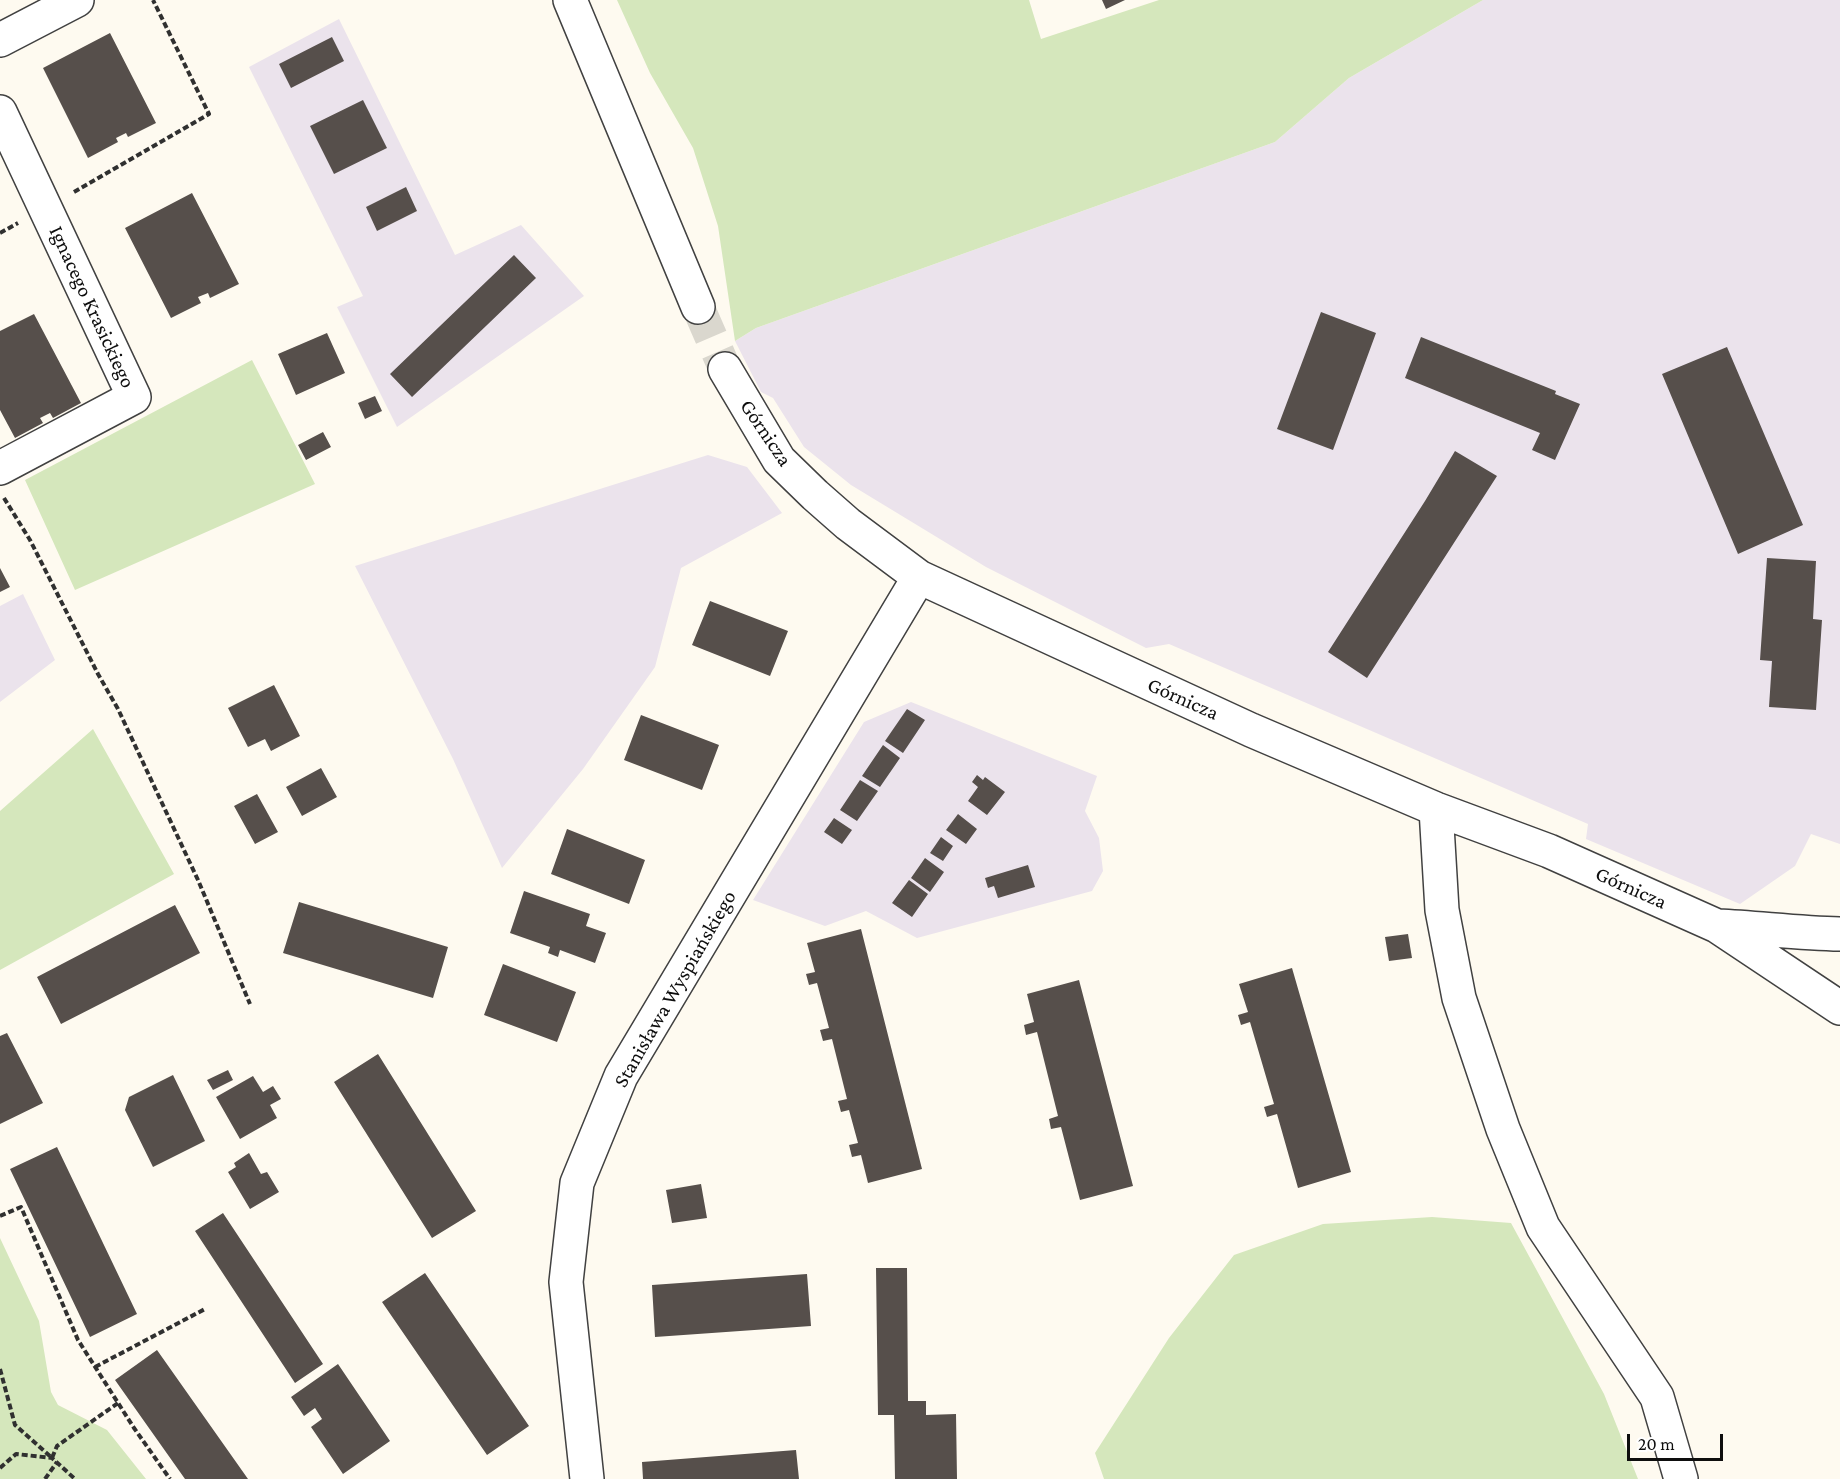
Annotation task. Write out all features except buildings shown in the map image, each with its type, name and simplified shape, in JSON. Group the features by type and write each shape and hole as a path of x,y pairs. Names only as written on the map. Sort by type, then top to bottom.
{"street":[{"path":"0,40 77,0"},
{"path":"570,0 698,307"},
{"name":"Ignacego Krasickiego","path":"0,111 134,397 0,468"},
{"name":"Górnicza","path":"725,369 779,460 848,524 919,577 1251,730 1436,809 1549,851 1717,926 1840,1008"},
{"name":"Stanisława Wyspiańskiego","path":"587,1479 566,1282 577,1183 621,1076 919,577"},
{"path":"1436,809 1442,910 1458,998 1503,1129 1543,1227 1657,1397 1681,1479"},
{"name":"Górnicza","path":"1717,926 1840,934"}],"path":[{"path":"0,233 209,114 153,0"},
{"path":"0,493 30,540 117,709 198,880 250,1004"},
{"path":"0,1216 21,1207 78,1340 170,1479"},
{"path":"95,1368 205,1309"},
{"path":"0,1369 15,1425 75,1479"},
{"path":"52,1458 57,1446 118,1403"},
{"path":"0,1468 16,1454 52,1458"},
{"path":"45,1479 57,1462"}],"shaded area":[{"path":"1483,0 1840,0 1840,844 1811,834 1795,866 1740,904 1586,839 1588,824 1169,644 1146,648 986,567 851,485 804,447 773,398 761,392 735,341 756,328 1275,142 1349,78"},
{"path":"339,19 455,255 521,225 584,296 397,427 337,307 363,296 249,67"},
{"path":"708,455 747,467 782,513 681,568 655,667 583,769 502,868 453,759 355,566"},
{"path":"23,594 55,660 0,702 0,606"},
{"path":"911,702 1097,776 1085,811 1099,838 1103,871 1092,891 917,938 866,911 825,926 753,900 864,722"}],"green space":[{"path":"617,0 1029,0 1041,39 1159,0 1483,0 1349,78 1275,142 756,328 735,341 718,226 693,148 650,73"},
{"path":"252,360 315,484 75,590 25,480"},
{"path":"93,729 174,874 0,970 0,811"},
{"path":"1432,1217 1511,1223 1604,1394 1638,1479 1104,1479 1095,1453 1169,1338 1234,1255 1323,1224"},
{"path":"0,1238 39,1321 51,1392 58,1405 107,1430 146,1479 0,1479"}],"tunnel":[{"path":"698,307 725,369"}]}
